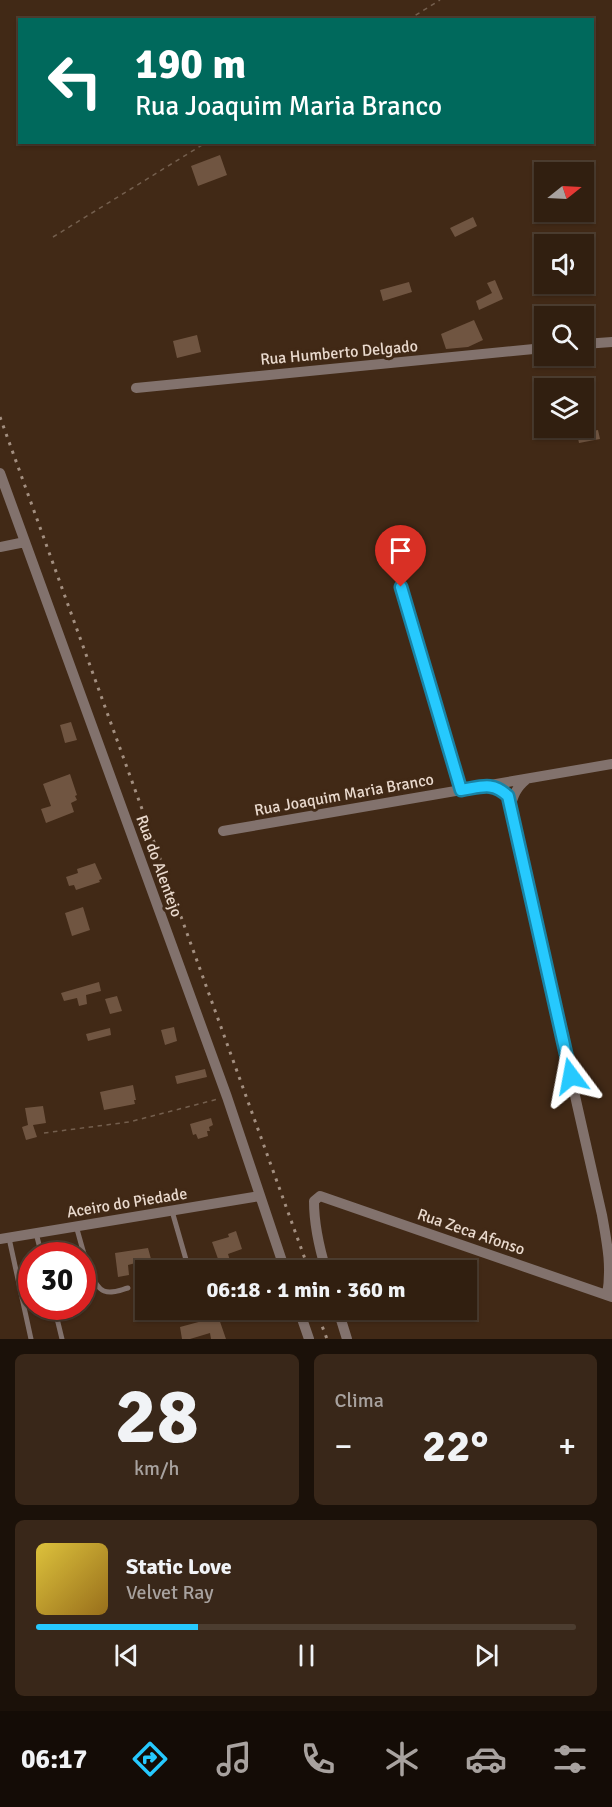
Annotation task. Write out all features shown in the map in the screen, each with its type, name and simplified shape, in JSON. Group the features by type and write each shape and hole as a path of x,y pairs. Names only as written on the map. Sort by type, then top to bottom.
{"street":[{"path":"594,344 612,342"},
{"name":"Rua Humberto Delgado","path":"136,388 534,349"},
{"name":"Rua do Alentejo","path":"0,473 227,1097 282,1260"},
{"path":"0,547 25,542"},
{"path":"401,587 461,790"},
{"name":"Rua Joaquim Maria Branco","path":"223,831 612,764"},
{"path":"510,809 516,788 527,779"},
{"path":"490,785 508,796 602,1215 611,1266 610,1296"},
{"name":"Aceiro do Piedade","path":"4,1238 260,1196"},
{"name":"Rua Zeca Afonso","path":"323,1260 314,1217 314,1201 320,1196 610,1296"},
{"path":"302,1320 309,1339"},
{"path":"341,1320 347,1339"}],"lane":[{"path":"172,1211 186,1260"},
{"path":"76,1227 94,1282 102,1291 112,1293 128,1288"},
{"path":"36,1233 38,1242"},
{"path":"4,1238 32,1339"},
{"path":"57,1320 62,1339"}],"path":[{"path":"411,18 440,0"},
{"path":"53,237 204,144"},
{"path":"44,1133 129,1122 227,1097"}],"building":[{"path":"220,155 227,175 198,186 191,166"},
{"path":"473,217 477,226 455,237 450,228"},
{"path":"495,280 503,299 479,310 476,301 492,293 487,283"},
{"path":"409,282 412,292 383,301 380,290"},
{"path":"474,320 483,340 468,347 446,349 441,334"},
{"path":"197,335 201,352 177,358 173,341"},
{"path":"598,430 600,439 579,443 578,438 594,438 594,431"},
{"path":"71,722 77,740 65,743 60,725"},
{"path":"70,774 77,795 75,796 77,800 71,803 74,812 46,823 41,809 51,806 43,784"},
{"path":"95,863 102,879 99,880 100,882 76,890 74,885 69,886 66,877 78,873 77,869"},
{"path":"83,907 90,930 72,936 65,913"},
{"path":"99,982 101,991 86,995 87,1004 79,1006 77,998 64,1001 61,993"},
{"path":"117,996 122,1011 110,1014 105,999"},
{"path":"174,1027 177,1041 165,1045 161,1030"},
{"path":"110,1028 111,1035 88,1041 86,1034"},
{"path":"205,1069 207,1077 177,1084 175,1076"},
{"path":"133,1085 135,1104 104,1110 100,1092"},
{"path":"43,1106 46,1123 33,1125 37,1137 26,1140 22,1127 28,1125 25,1108"},
{"path":"211,1118 213,1125 209,1127 210,1131 207,1131 208,1136 198,1139 196,1134 193,1135 190,1124"},
{"path":"236,1231 242,1249 228,1254 230,1260 218,1260 212,1242 229,1237 228,1234"},
{"path":"148,1248 151,1259 135,1260 135,1263 128,1265 129,1275 118,1277 115,1253"},
{"path":"206,1320 219,1320 226,1339 211,1339 210,1333 182,1339 180,1327"}],"railway":[{"path":"0,417 305,1260"},
{"path":"320,1320 327,1339"}],"route":[{"path":"401,587 461,790 490,785 508,796 571,1076"}]}
